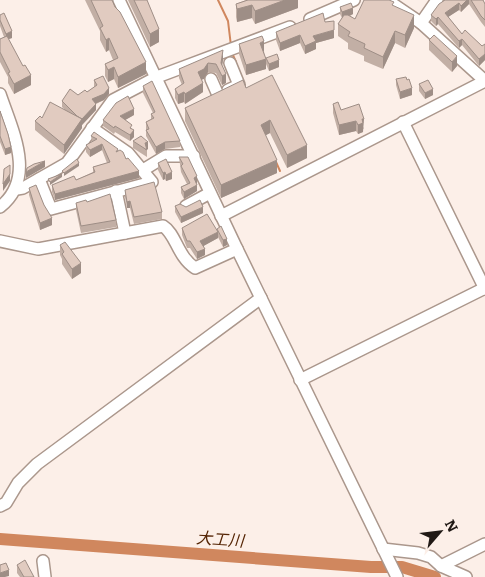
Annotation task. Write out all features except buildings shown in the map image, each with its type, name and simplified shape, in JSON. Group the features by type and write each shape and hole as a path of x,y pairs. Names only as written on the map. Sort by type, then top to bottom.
{"street":[{"path":"119,0 157,77 180,115 194,156 210,193 397,577"},
{"path":"17,189 23,188 67,163 113,100 157,77 307,20 354,0"},
{"path":"221,216 485,81 421,23 387,0"},
{"path":"421,23 437,0"},
{"path":"211,79 214,97 239,85 230,63"},
{"path":"0,94 18,152 20,171 17,189 10,199 0,207"},
{"path":"300,380 485,289 403,122"},
{"path":"40,179 51,209 152,182 128,153 92,128"},
{"path":"143,170 166,156 194,156"},
{"path":"116,191 125,233"},
{"path":"186,206 210,193"},
{"path":"0,241 38,249 160,226 166,227 181,255 195,268 237,249"},
{"path":"0,506 6,503 18,483 37,464 261,298"},
{"path":"440,566 485,544"},
{"path":"383,550 418,552 431,557 440,566 466,577"},
{"path":"44,561 45,577"}],"waterway":[{"path":"218,0 228,21 231,46"},
{"path":"232,53 236,62"},
{"path":"276,162 280,171"},
{"name":"大工川","path":"0,539 371,567 402,567 435,577"}]}
